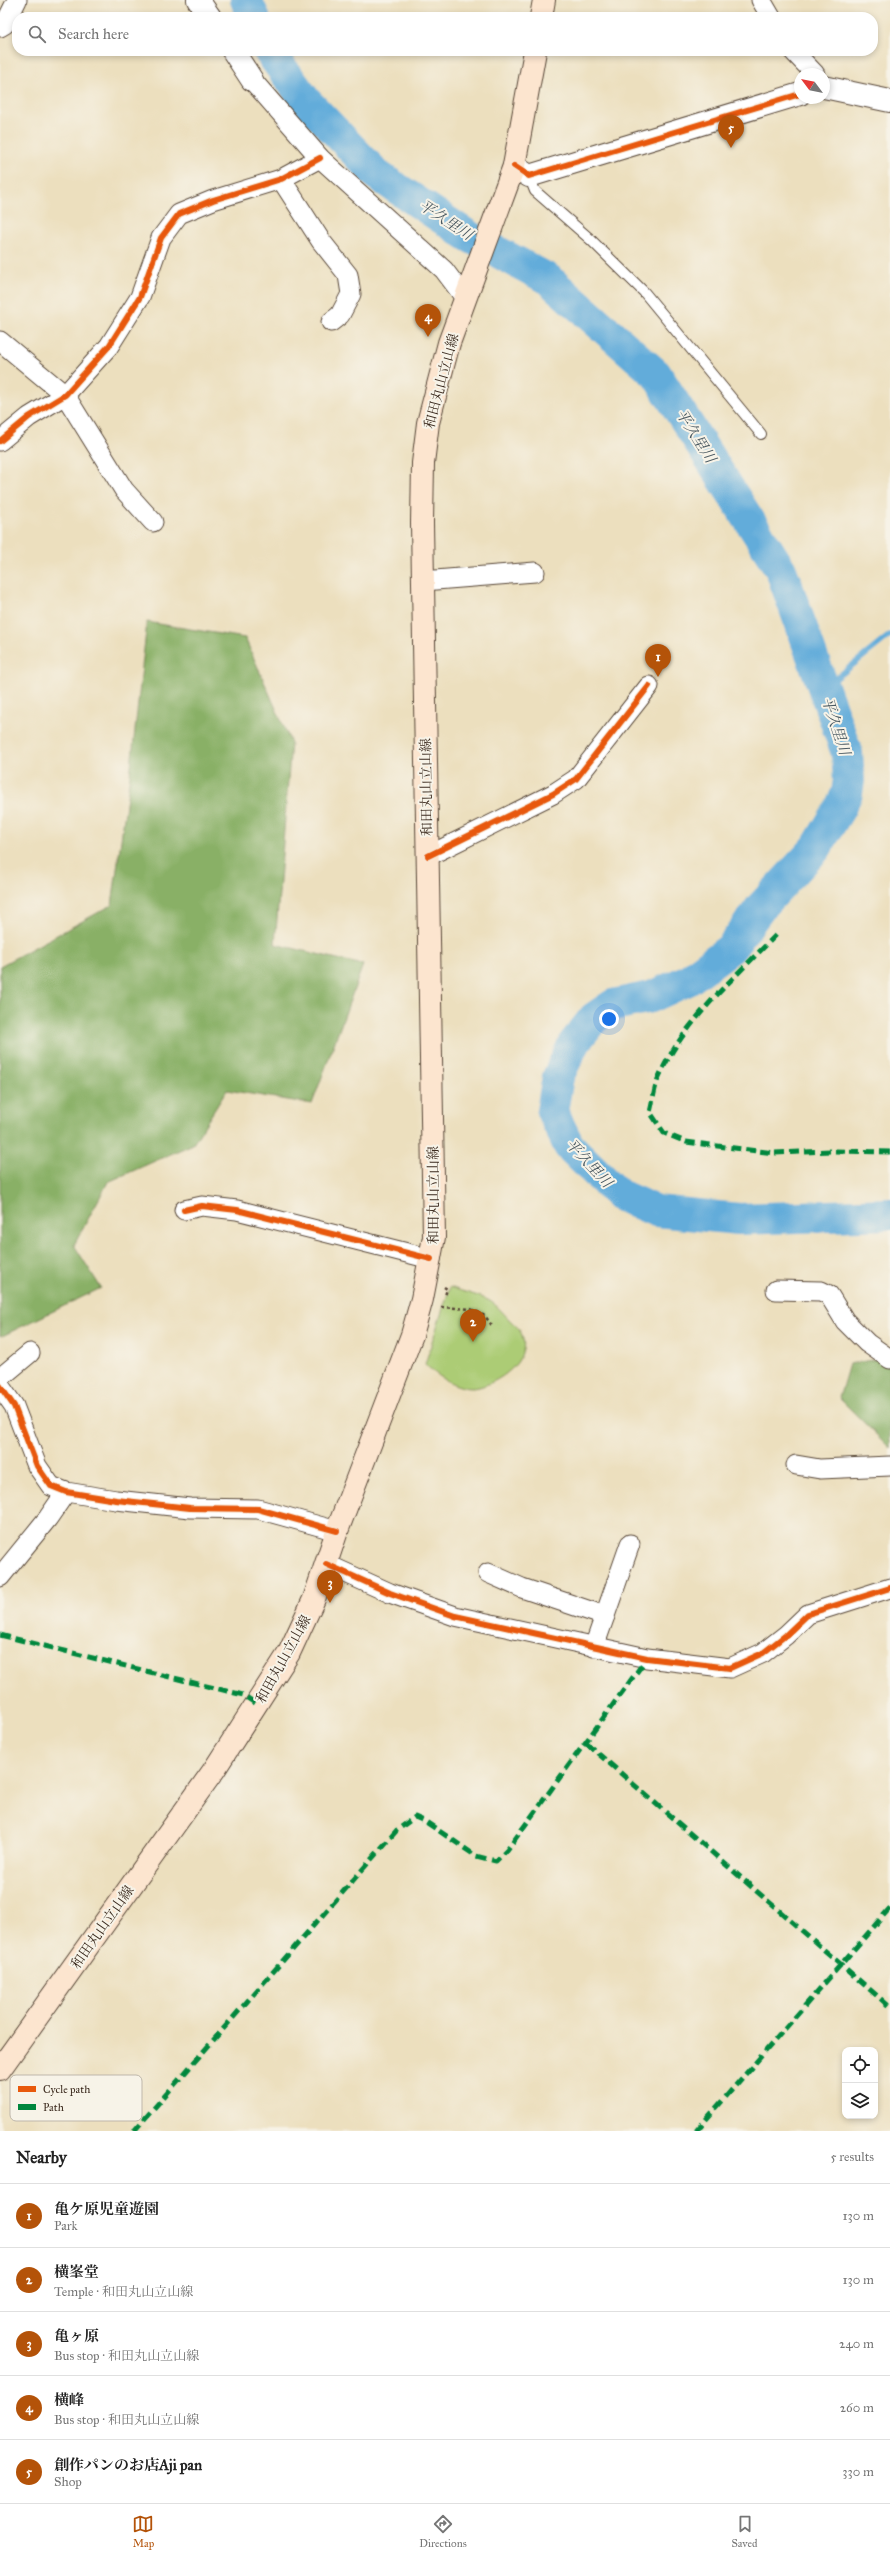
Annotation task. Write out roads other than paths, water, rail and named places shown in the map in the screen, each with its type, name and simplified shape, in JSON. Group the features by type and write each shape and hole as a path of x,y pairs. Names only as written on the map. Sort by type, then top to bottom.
{"main road":[{"path":"542,12 544,0"},
{"name":"和田丸山立山線","path":"0,2068 214,1770 258,1705 307,1618 337,1531 412,1335 429,1269 434,1200 423,581 424,462 428,423 449,343 468,290 518,173 534,56"}],"street":[{"path":"0,27 4,24 17,0"},
{"path":"198,0 206,12"},
{"path":"761,0 768,12"},
{"path":"236,56 252,80 320,158 468,290"},
{"path":"798,56 808,68"},
{"path":"830,85 890,100"},
{"path":"518,173 794,96"},
{"path":"0,441 29,417 65,395 109,346 140,297 161,238 179,214 213,200 281,179 320,158"},
{"path":"281,179 321,241 348,275 351,294 340,315 331,322"},
{"path":"0,341 65,395 124,490 154,522"},
{"path":"423,581 535,572"},
{"path":"428,856 553,794 576,779 650,686"},
{"path":"184,1210 202,1206 237,1210 429,1269"},
{"path":"776,1290 821,1291 829,1295 845,1321 867,1343 890,1359"},
{"path":"0,1378 30,1353"},
{"path":"0,1386 14,1406 37,1466 51,1486 66,1492 190,1508 258,1508 337,1531"},
{"path":"796,1465 820,1469 890,1466"},
{"path":"1,1574 48,1518 66,1492"},
{"path":"594,1647 630,1544"},
{"path":"326,1564 390,1593 455,1616 594,1647 694,1665 730,1668 762,1653 786,1635 808,1614 890,1588"},
{"path":"488,1573 522,1588 605,1616"}],"lane":[{"path":"518,173 590,239 644,292 761,434"}],"waterway":[{"name":"平久里川","path":"246,0 252,12"},
{"name":"平久里川","path":"273,56 306,101 377,175 470,237 548,279 656,374 781,570 847,753 849,780 847,793 840,808 816,848 761,907 731,948 688,980 651,997 613,1005 594,1018 574,1043 558,1077 552,1111 569,1146 619,1195 656,1211 739,1219 890,1214"},
{"path":"824,688 890,635"}],"place":[{"name":"創作パンのお店Aji pan","path":"731,148"},
{"name":"横峰","path":"428,337"},
{"name":"亀ケ原児童遊園","path":"658,677"},
{"name":"横峯堂","path":"473,1342"},
{"name":"亀ヶ原","path":"330,1603"}]}
